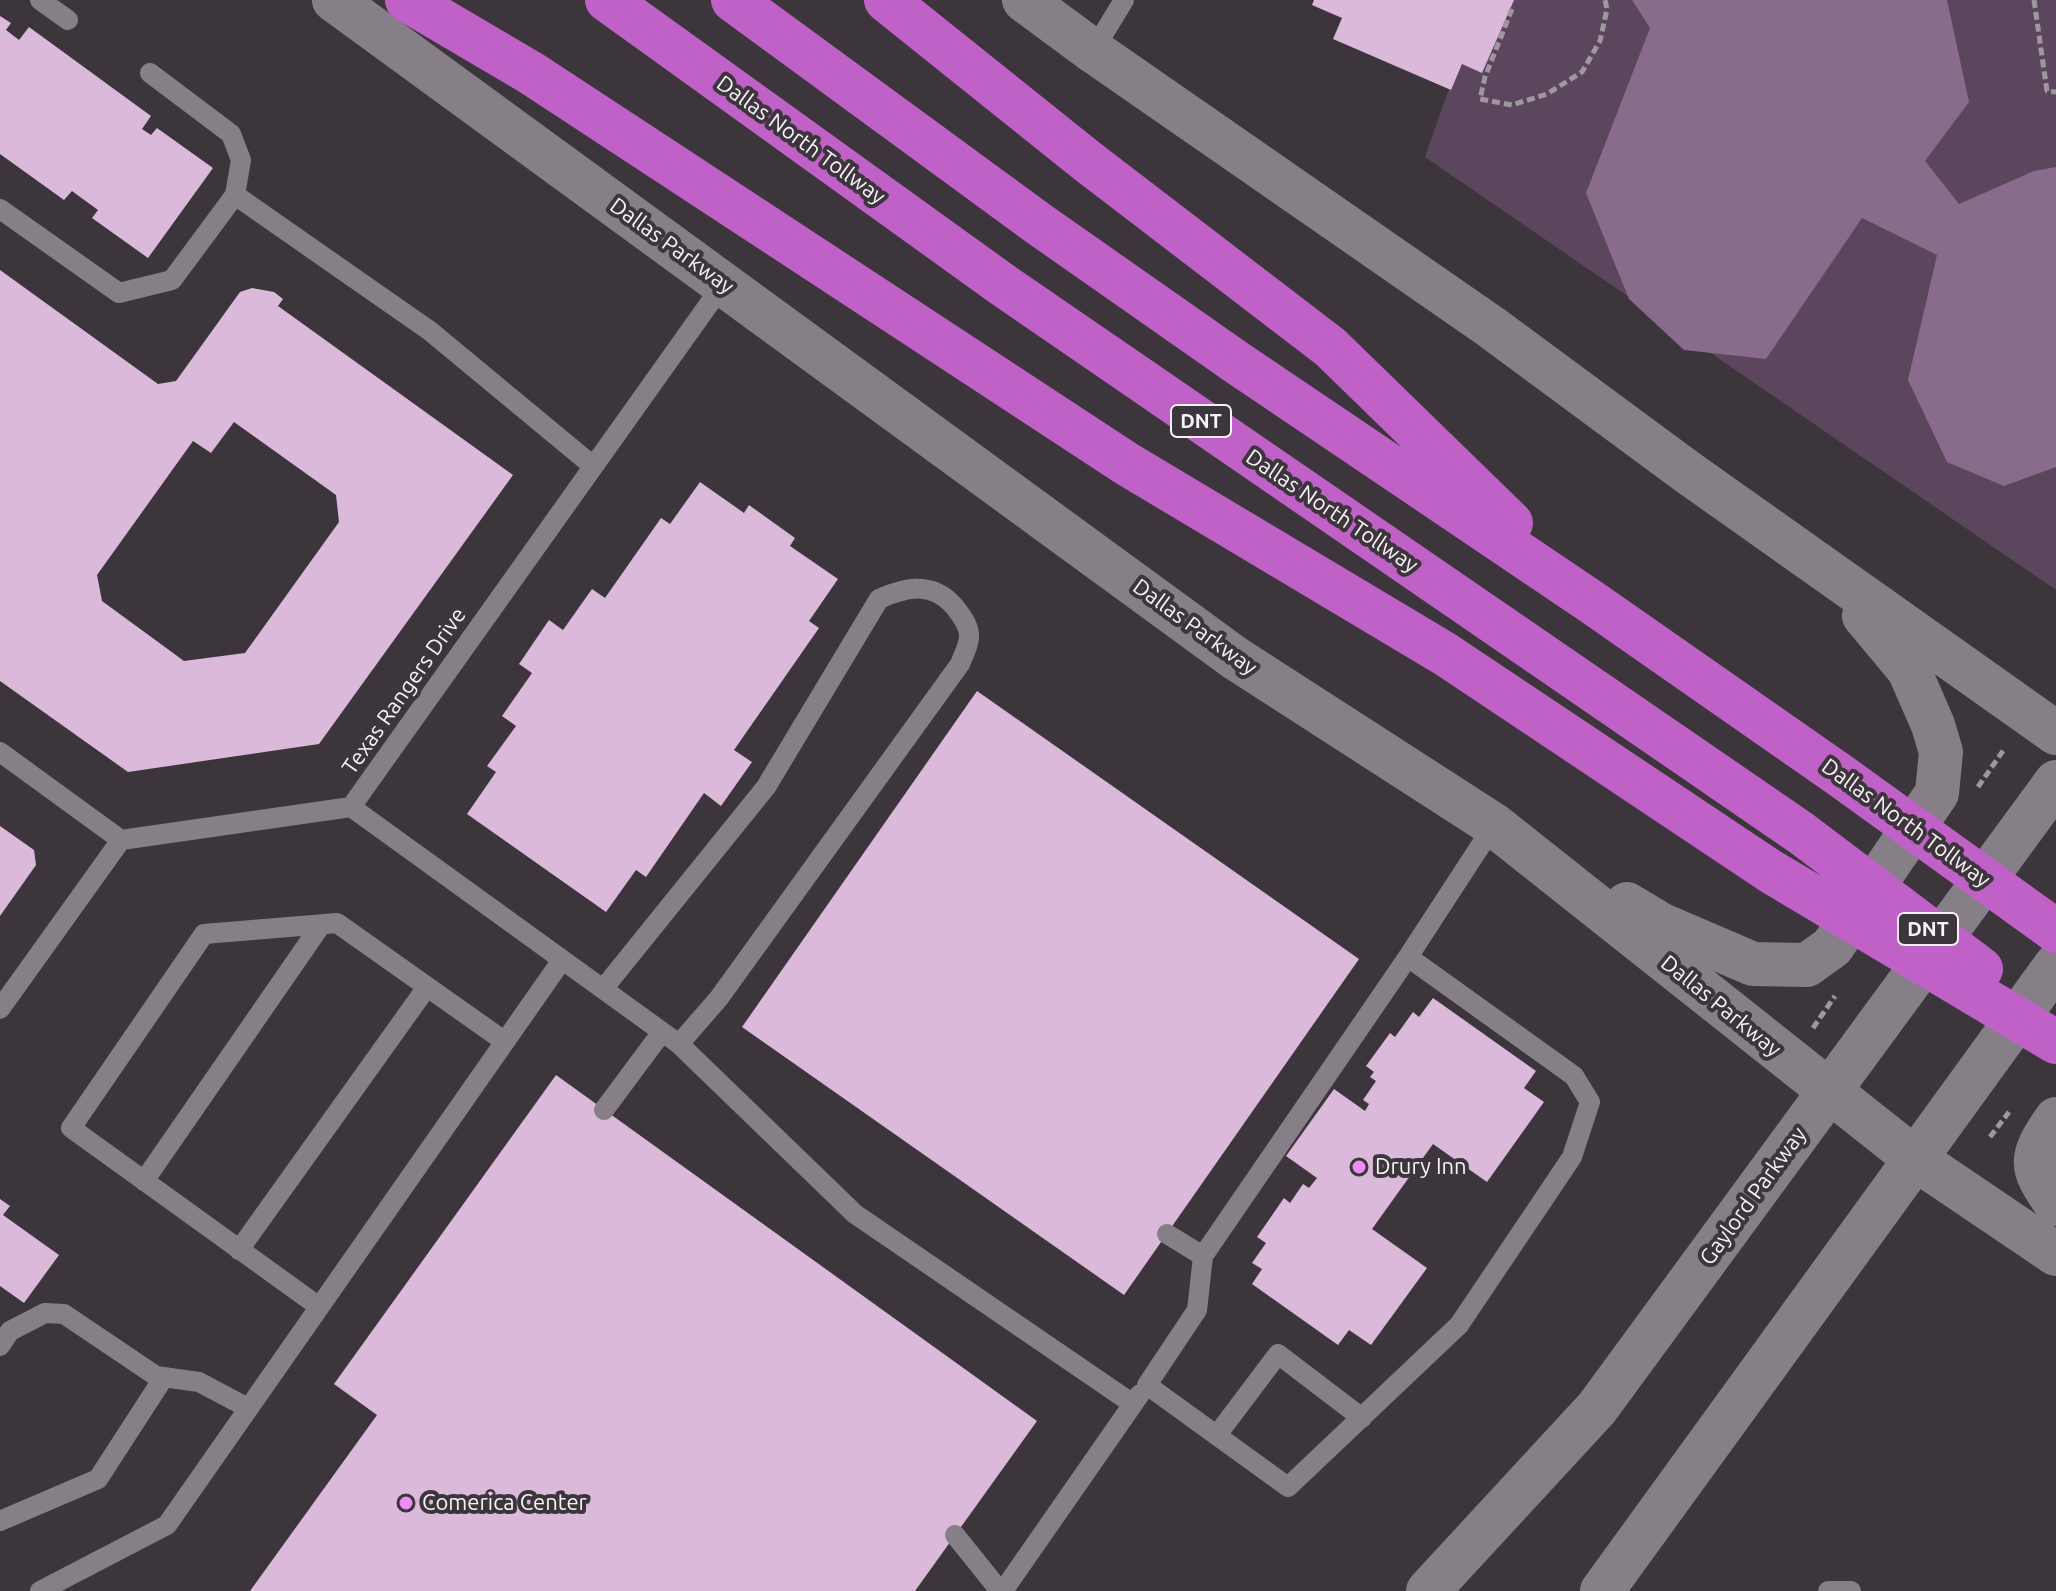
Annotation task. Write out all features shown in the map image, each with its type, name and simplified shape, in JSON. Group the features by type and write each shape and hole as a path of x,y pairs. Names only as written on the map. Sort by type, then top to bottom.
{"highway":[{"path":"407,0 531,73 1127,464 1445,654 1770,871 2056,1042"},
{"name":"Dallas North Tollway","path":"607,0 1003,285 1801,833 2056,1025"},
{"name":"Dallas North Tollway","path":"733,0 1088,259 1593,603 2056,931"},
{"path":"886,0 1087,161 1330,347 1593,603"}],"main road":[{"name":"Dallas Parkway","path":"334,0 1235,658 1494,825 1914,1158 2056,1254"},
{"path":"1024,0 1491,327 1686,471 2056,733"},
{"path":"1494,825 1662,925 1753,964 1807,965 1832,947 1937,793 1941,752 1909,670 1819,564"},
{"name":"Gaylord Parkway","path":"1428,1591 1597,1408 2056,782"},
{"path":"1602,1591 2056,965"},
{"path":"2056,1119 2042,1140 2034,1165 2043,1186 2056,1204"}],"lane":[{"path":"40,0 68,20"},
{"path":"1093,51 1124,0"},
{"path":"0,209 119,293 172,280 235,195 241,160 231,134 150,73"},
{"path":"235,195 430,331 593,466"},
{"name":"Texas Rangers Drive","path":"121,840 351,807 724,283"},
{"path":"603,989 766,787 879,599 900,589 925,587 947,598 963,617 970,635 960,664 719,998 679,1044"},
{"path":"0,752 121,840 0,1009"},
{"path":"351,807 679,1044 855,1214 1133,1404"},
{"path":"955,1535 1002,1591 1197,1310 1203,1256 1408,957 1494,825"},
{"path":"318,1306 71,1128 204,934 337,923 504,1041"},
{"path":"144,1181 321,925"},
{"path":"1147,1385 1288,1487 1459,1325 1572,1157 1590,1102 1574,1076 1408,957"},
{"path":"40,1591 167,1525 562,960"},
{"path":"239,1250 427,987"},
{"path":"604,1110 662,1032"},
{"path":"1167,1234 1203,1256"},
{"path":"0,1346 10,1331 45,1313 64,1314 156,1376 199,1382 248,1408"},
{"path":"1217,1435 1278,1354 1362,1418"},
{"path":"0,1521 98,1479 164,1377"},
{"path":"1828,1591 1851,1591"}],"path":[{"path":"1512,9 1485,77 1480,99 1512,105 1547,94 1582,72 1600,41 1607,9 1605,0"},
{"path":"2034,0 2047,91 2056,89"}],"shaded area":[{"path":"1490,0 2056,0 2056,590 1425,157 1447,94"},
{"path":"1632,0 1947,0 1969,102 1925,161 1959,204 2034,171 2056,167 2056,467 2004,486 1947,462 1908,380 1937,255 1862,218 1766,359 1684,350 1629,299 1586,193 1650,28"}],"building":[{"path":"1314,0 1514,0 1482,73 1462,64 1451,90 1333,39 1342,18 1312,5"},
{"path":"0,16 11,23 6,30 19,40 29,27 151,116 142,129 151,135 157,128 213,168 148,258 92,218 98,210 72,191 64,200 0,154"},
{"path":"0,270 158,384 176,381 240,292 252,288 274,292 283,299 278,306 513,475 319,744 128,772 0,681","holes":["234,422 336,495 339,522 245,653 184,661 102,601 97,575 193,441 211,453"]},
{"path":"700,482 744,513 749,505 795,538 790,546 838,579 809,621 819,628 734,750 752,762 721,806 704,793 646,877 636,870 606,912 467,814 496,772 487,766 516,726 502,716 532,673 519,664 549,620 563,630 592,589 605,598 661,518 670,524"},
{"path":"977,691 1359,959 1124,1295 742,1027"},
{"path":"0,826 34,850 36,865 0,916"},
{"name":"Drury Inn","path":"1433,998 1536,1071 1524,1088 1544,1102 1487,1182 1433,1144 1372,1229 1427,1268 1371,1345 1349,1330 1338,1345 1252,1284 1262,1269 1252,1263 1266,1243 1257,1237 1284,1198 1290,1203 1303,1184 1309,1188 1317,1178 1286,1156 1334,1089 1365,1111 1369,1104 1363,1100 1376,1081 1370,1077 1374,1072 1366,1066 1390,1033 1395,1037 1413,1012 1419,1017"},
{"path":"556,1075 1037,1421 915,1591 250,1591 377,1415 334,1384"},
{"path":"0,1199 10,1206 3,1215 59,1255 24,1303 0,1286"}],"place":[{"name":"Drury Inn","path":"1359,1167"},
{"name":"Comerica Center","path":"406,1503"}]}
